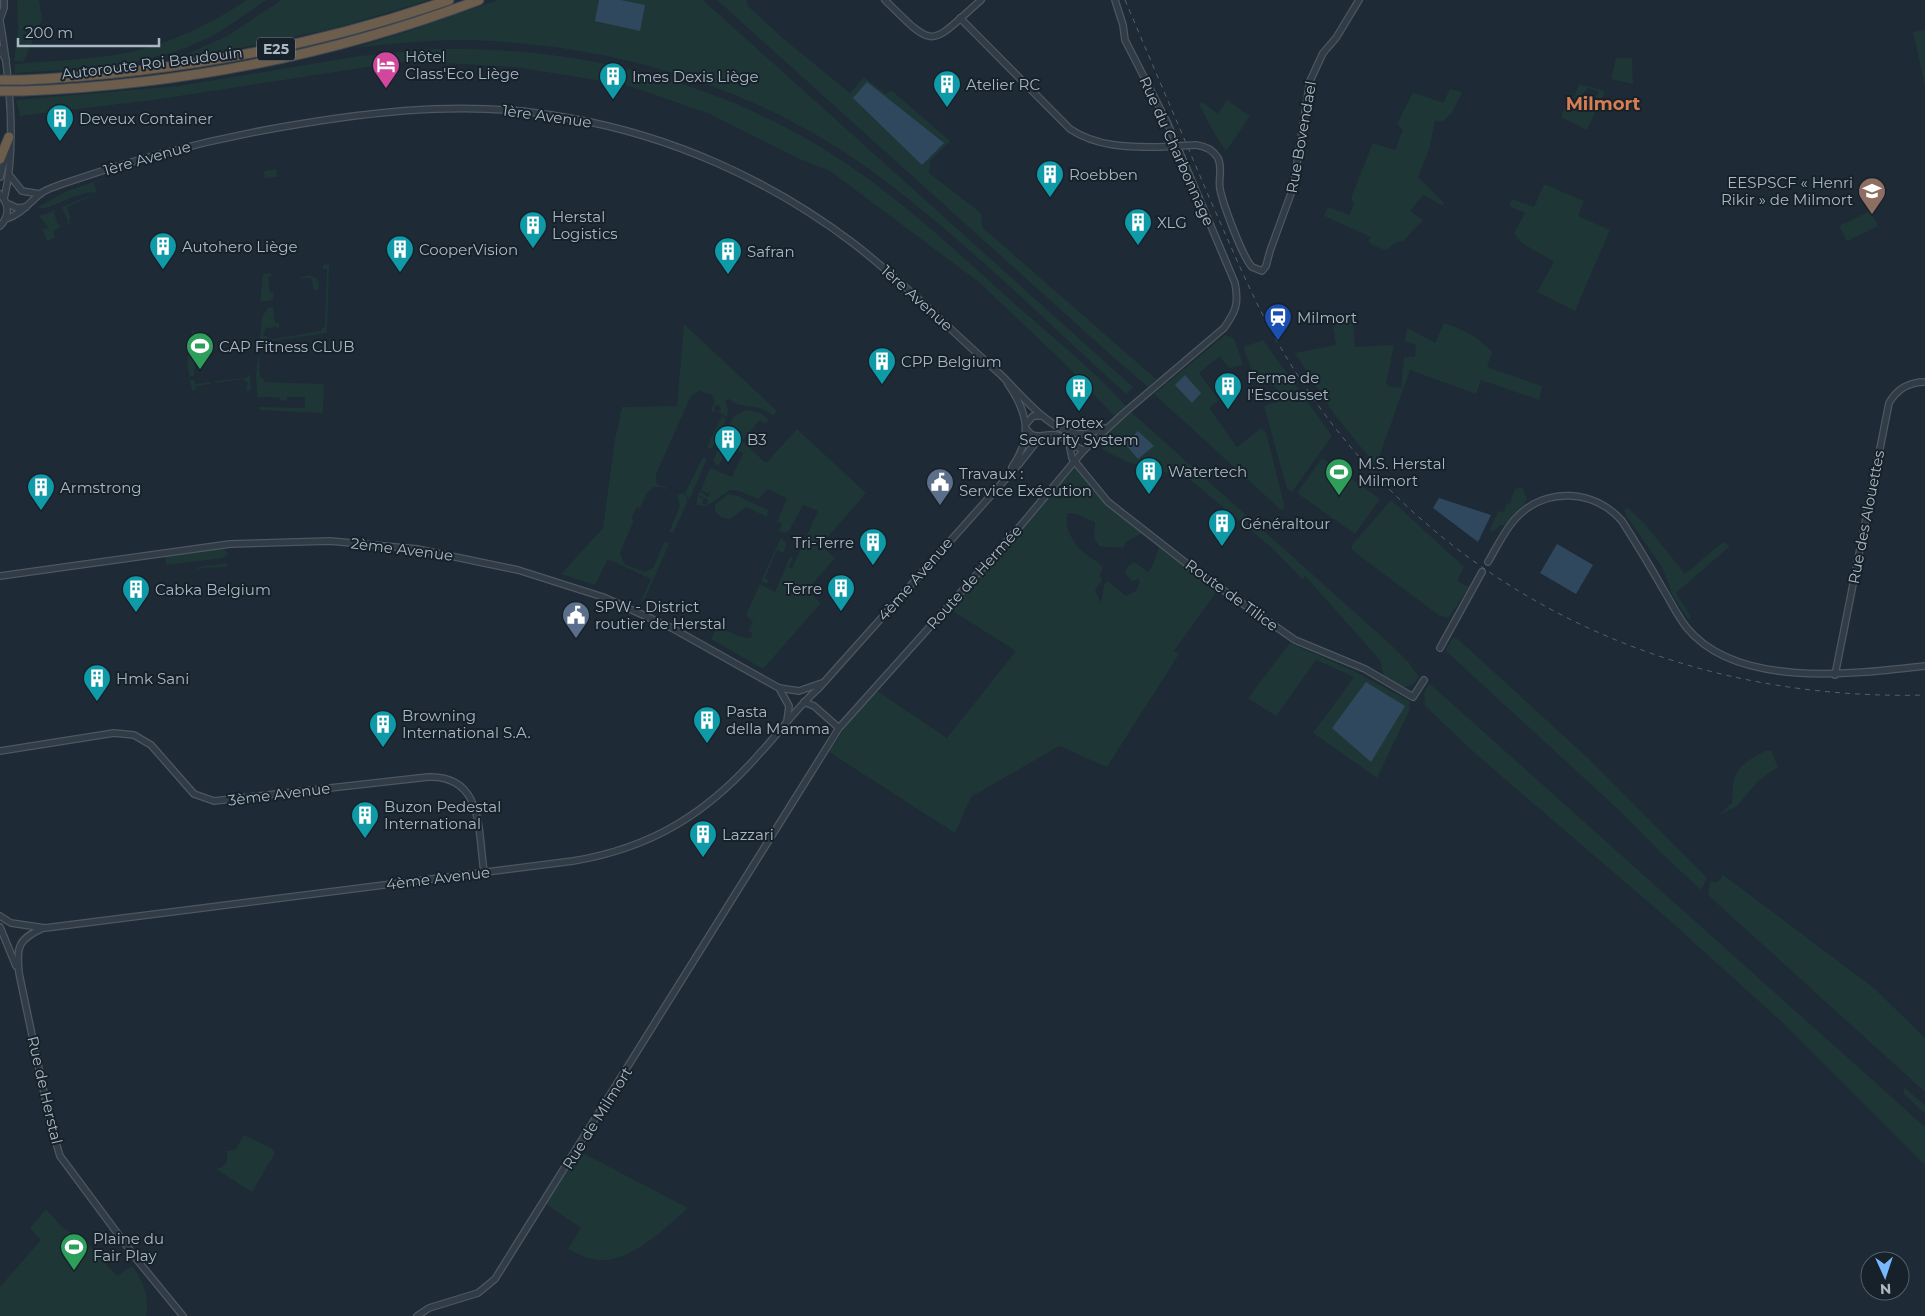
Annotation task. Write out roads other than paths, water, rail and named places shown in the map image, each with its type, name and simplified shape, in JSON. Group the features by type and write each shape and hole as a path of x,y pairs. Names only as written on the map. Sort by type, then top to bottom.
{"highway":[{"name":"Autoroute Roi Baudouin","path":"0,80 133,72 247,54 364,27 449,0"},
{"name":"Autoroute Roi Baudouin","path":"0,91 97,86 181,77 284,58 374,35 479,0"},
{"path":"0,159 10,137"}],"street":[{"path":"0,226 6,219 3,199 10,175 7,63 0,20 4,8 4,0"},
{"path":"885,0 918,32 924,36 935,37 944,33 980,0"},
{"name":"Rue du Charbonnage","path":"1115,0 1123,25 1125,40 1159,106 1198,194 1235,284 1238,304"},
{"name":"Rue Bovendael","path":"960,18 1070,129 1081,136 1101,144 1160,147 1196,145 1207,148 1218,158 1221,169 1220,191 1243,251 1252,267 1262,271 1266,266 1293,191 1310,81 1324,53 1359,0"},
{"path":"0,49 7,63"},
{"name":"1ère Avenue","path":"6,219 19,214 40,194 54,188 116,167 208,142 376,112 469,108 568,118 616,128 671,145 727,167 783,196 830,226 872,258 1047,420 1066,431 1085,434"},
{"path":"0,177 5,164 10,137"},
{"path":"10,175 14,184 22,191 40,194"},
{"path":"3,199 17,208 28,207"},
{"name":"Route de Hermée","path":"744,881 839,728 1022,524 1074,460 1109,427 1224,328 1233,316 1238,304"},
{"name":"1ère Avenue","path":"1002,377 1018,399 1027,427"},
{"name":"Rue des Alouettes","path":"1835,675 1889,403 1894,394 1904,387 1925,382"},
{"path":"1042,416 1033,416 1027,427 1034,436 1056,435 1075,448 1084,450"},
{"path":"1042,436 1048,427 1047,420"},
{"name":"4ème Avenue","path":"1007,475 1016,462 1027,427"},
{"path":"1091,443 1085,434 1109,427"},
{"name":"4ème Avenue","path":"19,924 45,928 593,858 622,850 662,833 698,812 726,790 1042,436"},
{"path":"1069,443 1074,460"},
{"name":"Route de Tilice","path":"1074,460 1108,502 1265,620 1295,640 1365,669 1413,698 1424,680"},
{"path":"1488,562 1514,520 1535,504 1561,496 1596,500 1613,510 1622,521 1686,627 1710,649 1742,663 1835,675 1925,666"},
{"name":"2ème Avenue","path":"0,576 160,552 237,543 330,541 417,549 518,570 603,597 672,628 779,688 796,691"},
{"path":"1440,648 1482,572"},
{"name":"4ème Avenue","path":"788,702 789,693 822,683"},
{"name":"2ème Avenue","path":"779,688 788,702"},
{"path":"796,691 804,701 814,706 839,728"},
{"path":"813,693 814,706"},
{"path":"786,724 788,702 800,708"},
{"name":"3ème Avenue","path":"0,751 114,733 134,735 150,745 194,794 214,801 428,777 444,778 463,787 475,807 484,872"},
{"name":"Rue de Milmort","path":"417,1316 429,1308 478,1293 494,1279 744,881"},
{"path":"0,916 11,923 19,924 24,929 25,937 20,943 18,952 19,973"},
{"path":"11,923 2,929 19,973"},
{"name":"4ème Avenue","path":"25,937 45,928"},
{"path":"6,941 12,945 20,943"},
{"name":"Rue de Herstal","path":"19,973 51,1126 60,1156 71,1174 139,1263 183,1316"}],"water":[{"path":"599,0 621,0 645,5 640,31 595,21"},
{"path":"867,82 944,143 922,165 853,98"},
{"path":"1185,375 1201,393 1192,403 1175,385"},
{"path":"1138,431 1154,446 1138,459 1125,444"},
{"path":"1439,498 1491,515 1478,542 1433,508"},
{"path":"1557,544 1593,565 1576,594 1540,573"},
{"path":"1366,682 1405,706 1371,762 1332,728"}],"railway":[{"path":"1125,0 1209,197 1268,325 1334,426 1398,498 1471,559 1552,610 1638,649 1730,676 1826,692 1925,695"}],"place":[{"name":"Hôtel Class'Eco Liège","path":"386,89"},
{"name":"Imes Dexis Liège","path":"613,100"},
{"name":"Atelier RC","path":"947,108"},
{"name":"Deveux Container","path":"60,142"},
{"name":"Roebben","path":"1050,198"},
{"name":"EESPSCF « Henri Rikir » de Milmort","path":"1872,215"},
{"name":"XLG","path":"1138,246"},
{"name":"Herstal Logistics","path":"533,249"},
{"name":"Autohero Liège","path":"163,270"},
{"name":"CooperVision","path":"400,273"},
{"name":"Safran","path":"728,275"},
{"name":"Milmort","path":"1278,341"},
{"name":"CAP Fitness CLUB","path":"200,370"},
{"name":"CPP Belgium","path":"882,385"},
{"name":"Ferme de l'Escousset","path":"1228,410"},
{"name":"Protex Security System","path":"1079,412"},
{"name":"B3","path":"728,463"},
{"name":"Watertech","path":"1149,495"},
{"name":"M.S. Herstal Milmort","path":"1339,496"},
{"name":"Travaux : Service Exécution","path":"940,506"},
{"name":"Armstrong","path":"41,511"},
{"name":"Généraltour","path":"1222,547"},
{"name":"Tri-Terre","path":"873,566"},
{"name":"Terre","path":"841,612"},
{"name":"Cabka Belgium","path":"136,613"},
{"name":"SPW - District routier de Herstal","path":"576,639"},
{"name":"Hmk Sani","path":"97,702"},
{"name":"Pasta della Mamma","path":"707,744"},
{"name":"Browning International S.A.","path":"383,748"},
{"name":"Buzon Pedestal International","path":"365,839"},
{"name":"Lazzari","path":"703,858"},
{"name":"Plaine du Fair Play","path":"74,1271"}],"district":[{"name":"Milmort","path":"1603,104"}]}
